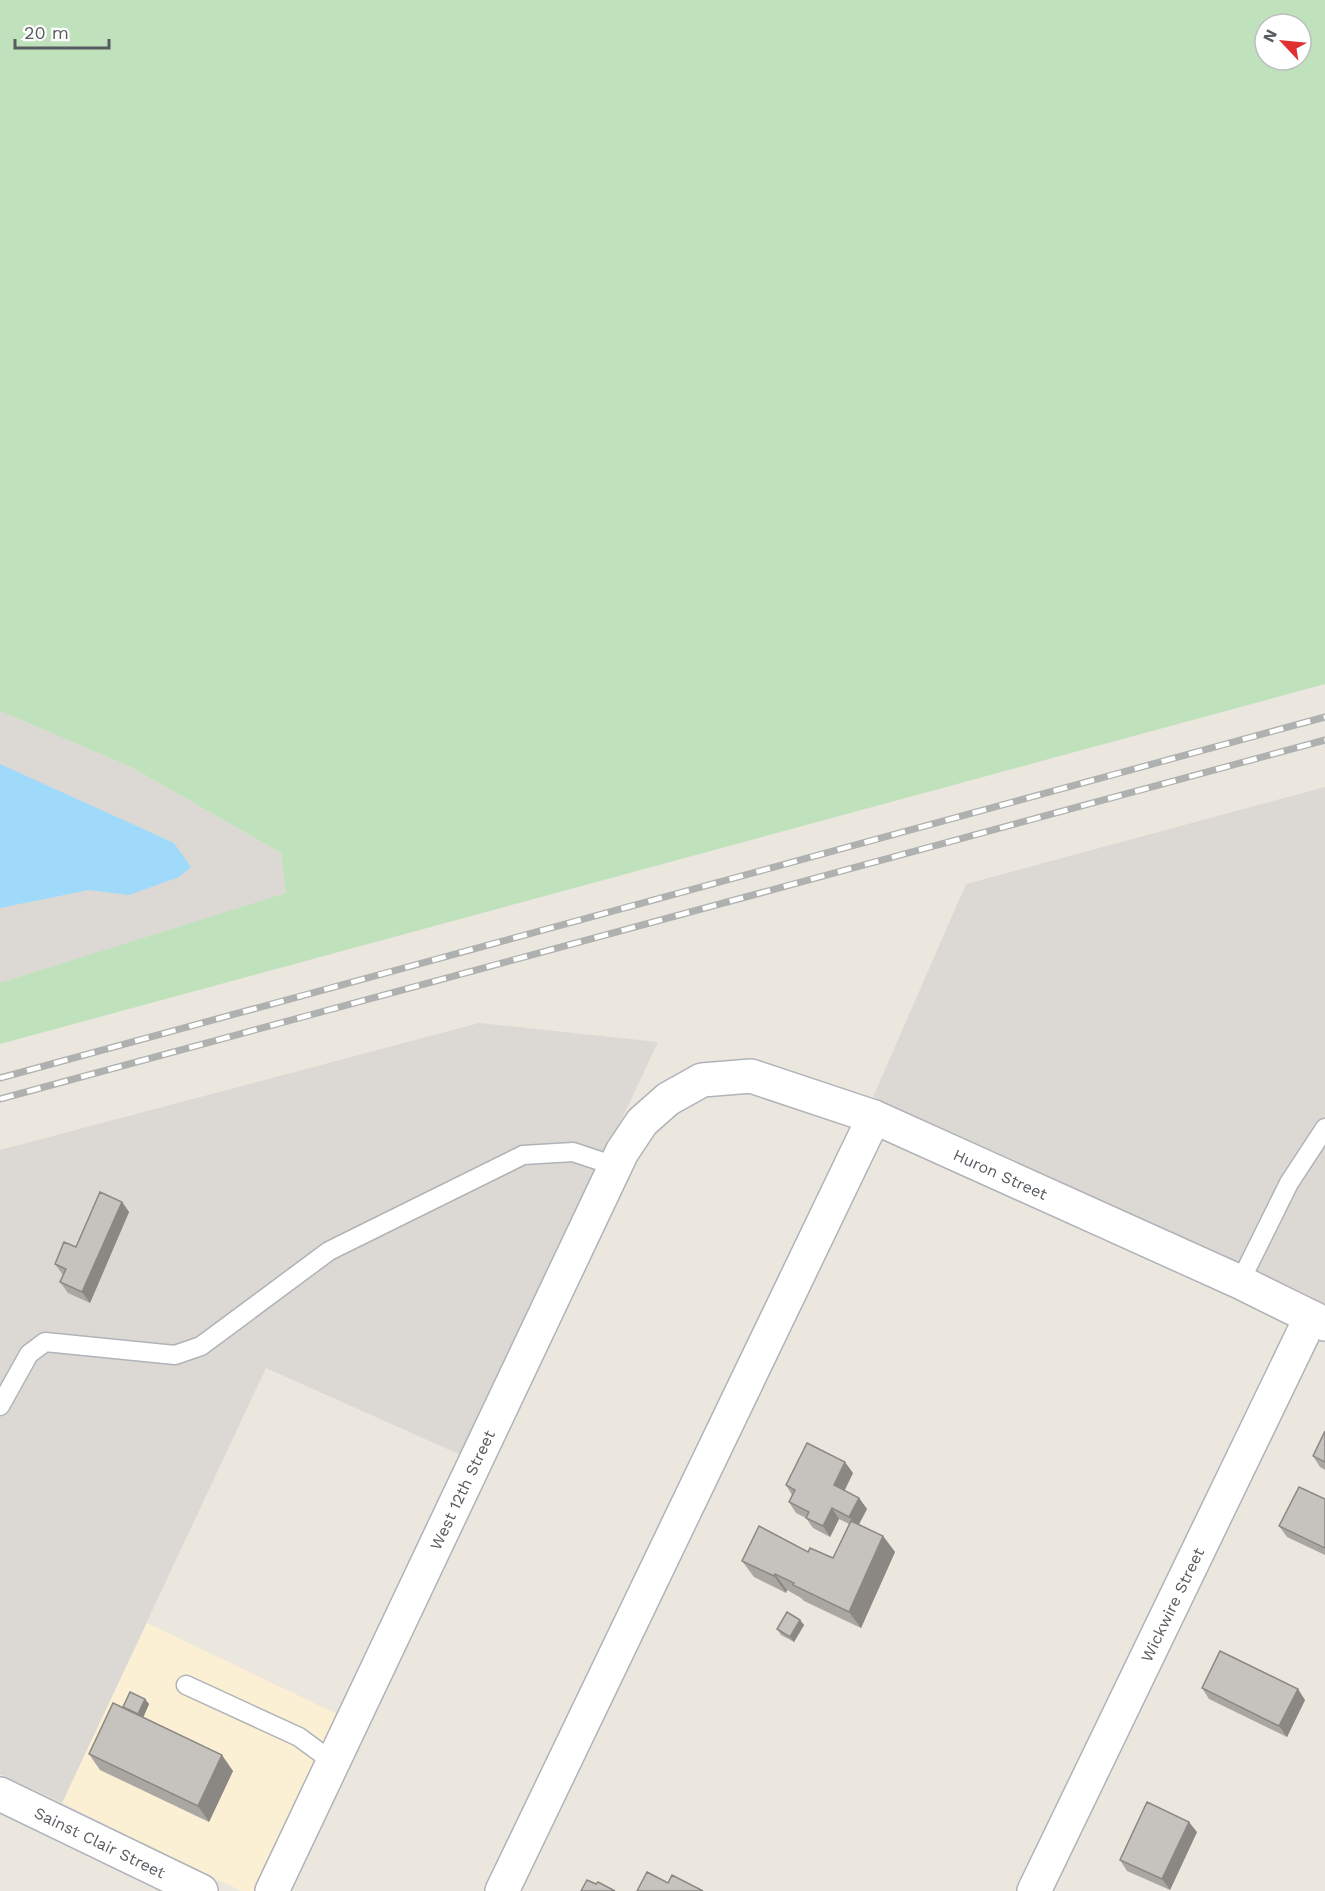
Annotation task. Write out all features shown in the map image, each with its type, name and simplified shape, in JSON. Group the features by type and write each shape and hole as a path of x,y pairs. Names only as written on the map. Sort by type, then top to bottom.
{"street":[{"name":"Huron Street","path":"668,1099 702,1080 752,1076 874,1117 1240,1282 1318,1320"},
{"name":"West 12th Street","path":"272,1891 622,1152 642,1122 668,1099"},
{"path":"502,1891 874,1117"},
{"name":"Wickwire Street","path":"1034,1891 1318,1320"},
{"name":"Sainst Clair Street","path":"0,1794 201,1891"}],"lane":[{"path":"1240,1282 1289,1183 1325,1128"},
{"path":"0,1406 29,1354 45,1342 175,1354 201,1346 329,1251 523,1155 573,1152 615,1166"},
{"path":"186,1685 299,1737 333,1762"}],"shaded area":[{"path":"0,711 131,767 281,853 286,894 0,984"},
{"path":"1325,787 1325,1314 873,1097 966,884"},
{"path":"479,1023 658,1042 463,1456 266,1368 62,1803 0,1774 0,1150"},
{"path":"147,1623 341,1716 256,1891 241,1891 62,1803"}],"green space":[{"path":"0,0 1325,0 1325,684 0,1044 0,983 286,893 281,853 131,767 0,711"}],"water":[{"path":"0,764 174,843 191,867 179,877 129,895 89,890 0,908"}],"building":[{"path":"100,1192 122,1202 82,1292 60,1282 66,1269 55,1264 64,1242 76,1247"},
{"path":"1325,1431 1325,1462 1313,1456"},
{"path":"807,1443 845,1462 834,1485 859,1498 849,1517 832,1508 823,1526 806,1518 809,1512 789,1502 795,1490 786,1485"},
{"path":"1299,1487 1325,1499 1325,1548 1279,1526"},
{"path":"851,1521 883,1536 849,1612 793,1585 794,1583 742,1561 759,1526 808,1552 810,1548 833,1558"},
{"path":"787,1612 800,1620 790,1637 777,1629"},
{"path":"1220,1651 1298,1689 1279,1726 1202,1688"},
{"path":"130,1692 145,1699 138,1714 123,1707"},
{"path":"113,1703 222,1755 198,1806 89,1754"},
{"path":"1147,1802 1189,1822 1162,1879 1120,1860"},
{"path":"647,1872 668,1883 672,1875 703,1891 637,1891"},
{"path":"587,1880 596,1884 598,1882 615,1891 581,1891"}],"railway":[{"path":"0,1078 1325,717"},
{"path":"0,1099 1325,740"}]}
